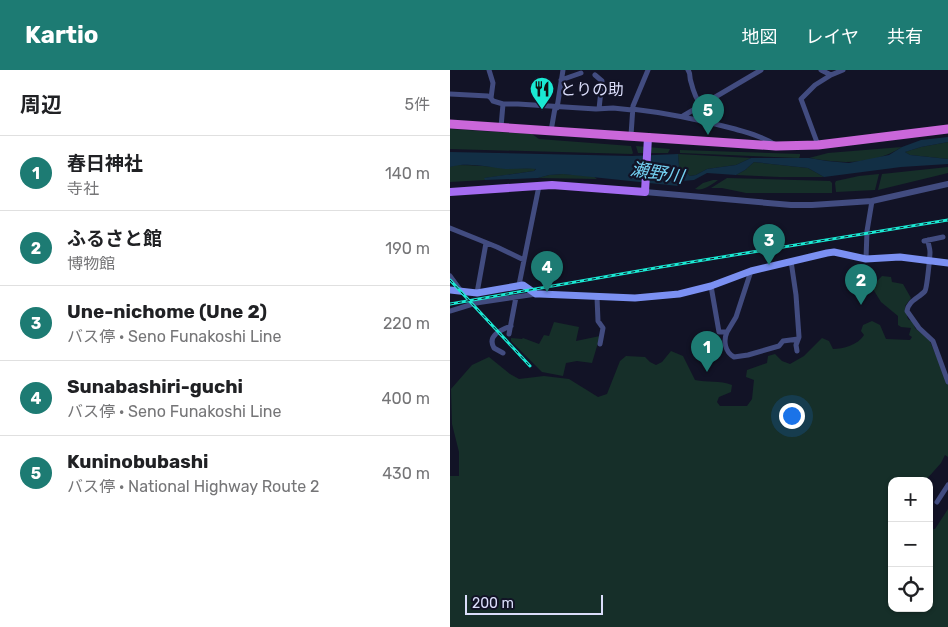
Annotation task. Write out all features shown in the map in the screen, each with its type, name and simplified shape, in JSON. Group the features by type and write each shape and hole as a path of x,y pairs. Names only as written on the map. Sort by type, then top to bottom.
{"highway":[{"path":"452,122 551,131 631,135 648,141 776,146 818,145 948,129"}],"main road":[{"path":"450,192 539,186 580,186 645,190 648,141"},
{"path":"450,290 477,293 523,285 536,294 657,297 711,286 750,272 819,254 834,252 866,259 900,257 948,263"}],"street":[{"path":"489,70 493,82 491,98"},
{"path":"551,131 563,70"},
{"path":"631,135 632,110 648,70"},
{"path":"688,70 696,99 701,105"},
{"path":"683,116 761,70"},
{"path":"821,70 831,75"},
{"path":"818,145 801,99 815,85 843,70"},
{"path":"561,80 581,72"},
{"path":"595,75 602,81 599,109"},
{"path":"450,94 488,96 503,104 664,112 764,138 776,146"},
{"path":"501,127 503,104"},
{"path":"645,190 791,205 812,205 872,202 948,184"},
{"path":"519,285 539,186"},
{"path":"866,259 867,231 872,202"},
{"path":"450,228 524,260"},
{"path":"943,237 926,240 930,253 927,289 909,304 907,310 919,328 934,341 948,382"},
{"path":"477,293 486,243"},
{"path":"791,262 796,296 797,351"},
{"path":"750,272 736,317 727,332 725,344 729,354 734,357 748,355 779,346 783,341 798,339"},
{"path":"450,276 461,291"},
{"path":"711,286 719,332 727,332"},
{"path":"450,311 476,303 536,294"},
{"path":"510,334 516,297"},
{"path":"598,297 598,320 604,328 600,344"},
{"path":"503,353 494,348 493,336 500,330 511,326"},
{"path":"937,502 948,485"}],"green space":[{"path":"450,129 532,134 539,139 631,146 633,153 450,149"},
{"path":"948,142 948,159 910,155 905,152 921,147"},
{"path":"636,146 670,149 668,153 638,153"},
{"path":"902,147 880,157 857,162 809,158 828,153"},
{"path":"680,150 800,154 800,156 799,158 680,153"},
{"path":"678,154 751,158 736,165 707,169 690,176 679,166"},
{"path":"754,162 808,168 824,177 736,175"},
{"path":"456,165 536,168 534,171 485,178 485,180 450,182 450,167"},
{"path":"948,167 948,173 878,190 882,174"},
{"path":"563,174 593,176 597,179 538,178"},
{"path":"879,174 875,190 836,192 836,181"},
{"path":"727,178 830,181 832,183 832,193 746,193 722,188 711,188"},
{"path":"718,180 710,186 695,189 703,183"},
{"path":"882,276 891,277 892,282 903,284 911,298 905,306 907,317 913,321 915,328 929,339 948,384 948,457 945,455 941,463 929,477 888,477 888,612 933,612 933,529 948,509 948,627 450,627 450,476 459,476 459,452 452,424 451,389 472,365 489,357 519,379 544,376 569,379 598,397 607,394 620,361 626,356 645,357 656,365 662,362 671,351 683,356 695,380 732,385 731,392 719,397 717,402 720,406 747,406 752,399 754,380 746,377 747,370 767,363 768,356 775,354 782,361 790,364 804,356 822,338 829,341 833,349 850,346 864,335 861,331 863,325 872,321 880,325 886,339 910,340 912,337 909,335 911,328 898,325 898,316 881,302 873,289 875,283"},
{"path":"554,322 579,327 576,341 600,336 592,363 577,361 566,363 563,376 542,372 511,341 511,338 523,338 539,344 544,335 549,336"}],"water":[{"name":"瀬野川","path":"948,137 948,142 905,152 910,155 948,159 948,164 901,167 824,177 808,168 754,162 736,175 707,173 694,180 682,181 678,186 563,174 538,178 485,180 484,178 534,171 536,169 505,169 471,165 450,167 450,152 632,156 678,154 679,166 690,176 707,169 736,165 751,158 809,158 849,163 889,155 902,147 921,140"}],"railway":[{"path":"450,304 948,220"},
{"path":"450,280 530,366"}],"place":[{"name":"とりの助","path":"542,110"},
{"name":"Kuninobubashi","path":"708,135"},
{"name":"Une-nichome (Une 2)","path":"769,265"},
{"name":"Sunabashiri-guchi","path":"547,292"},
{"name":"ふるさと館","path":"861,305"},
{"name":"春日神社","path":"707,372"}]}
